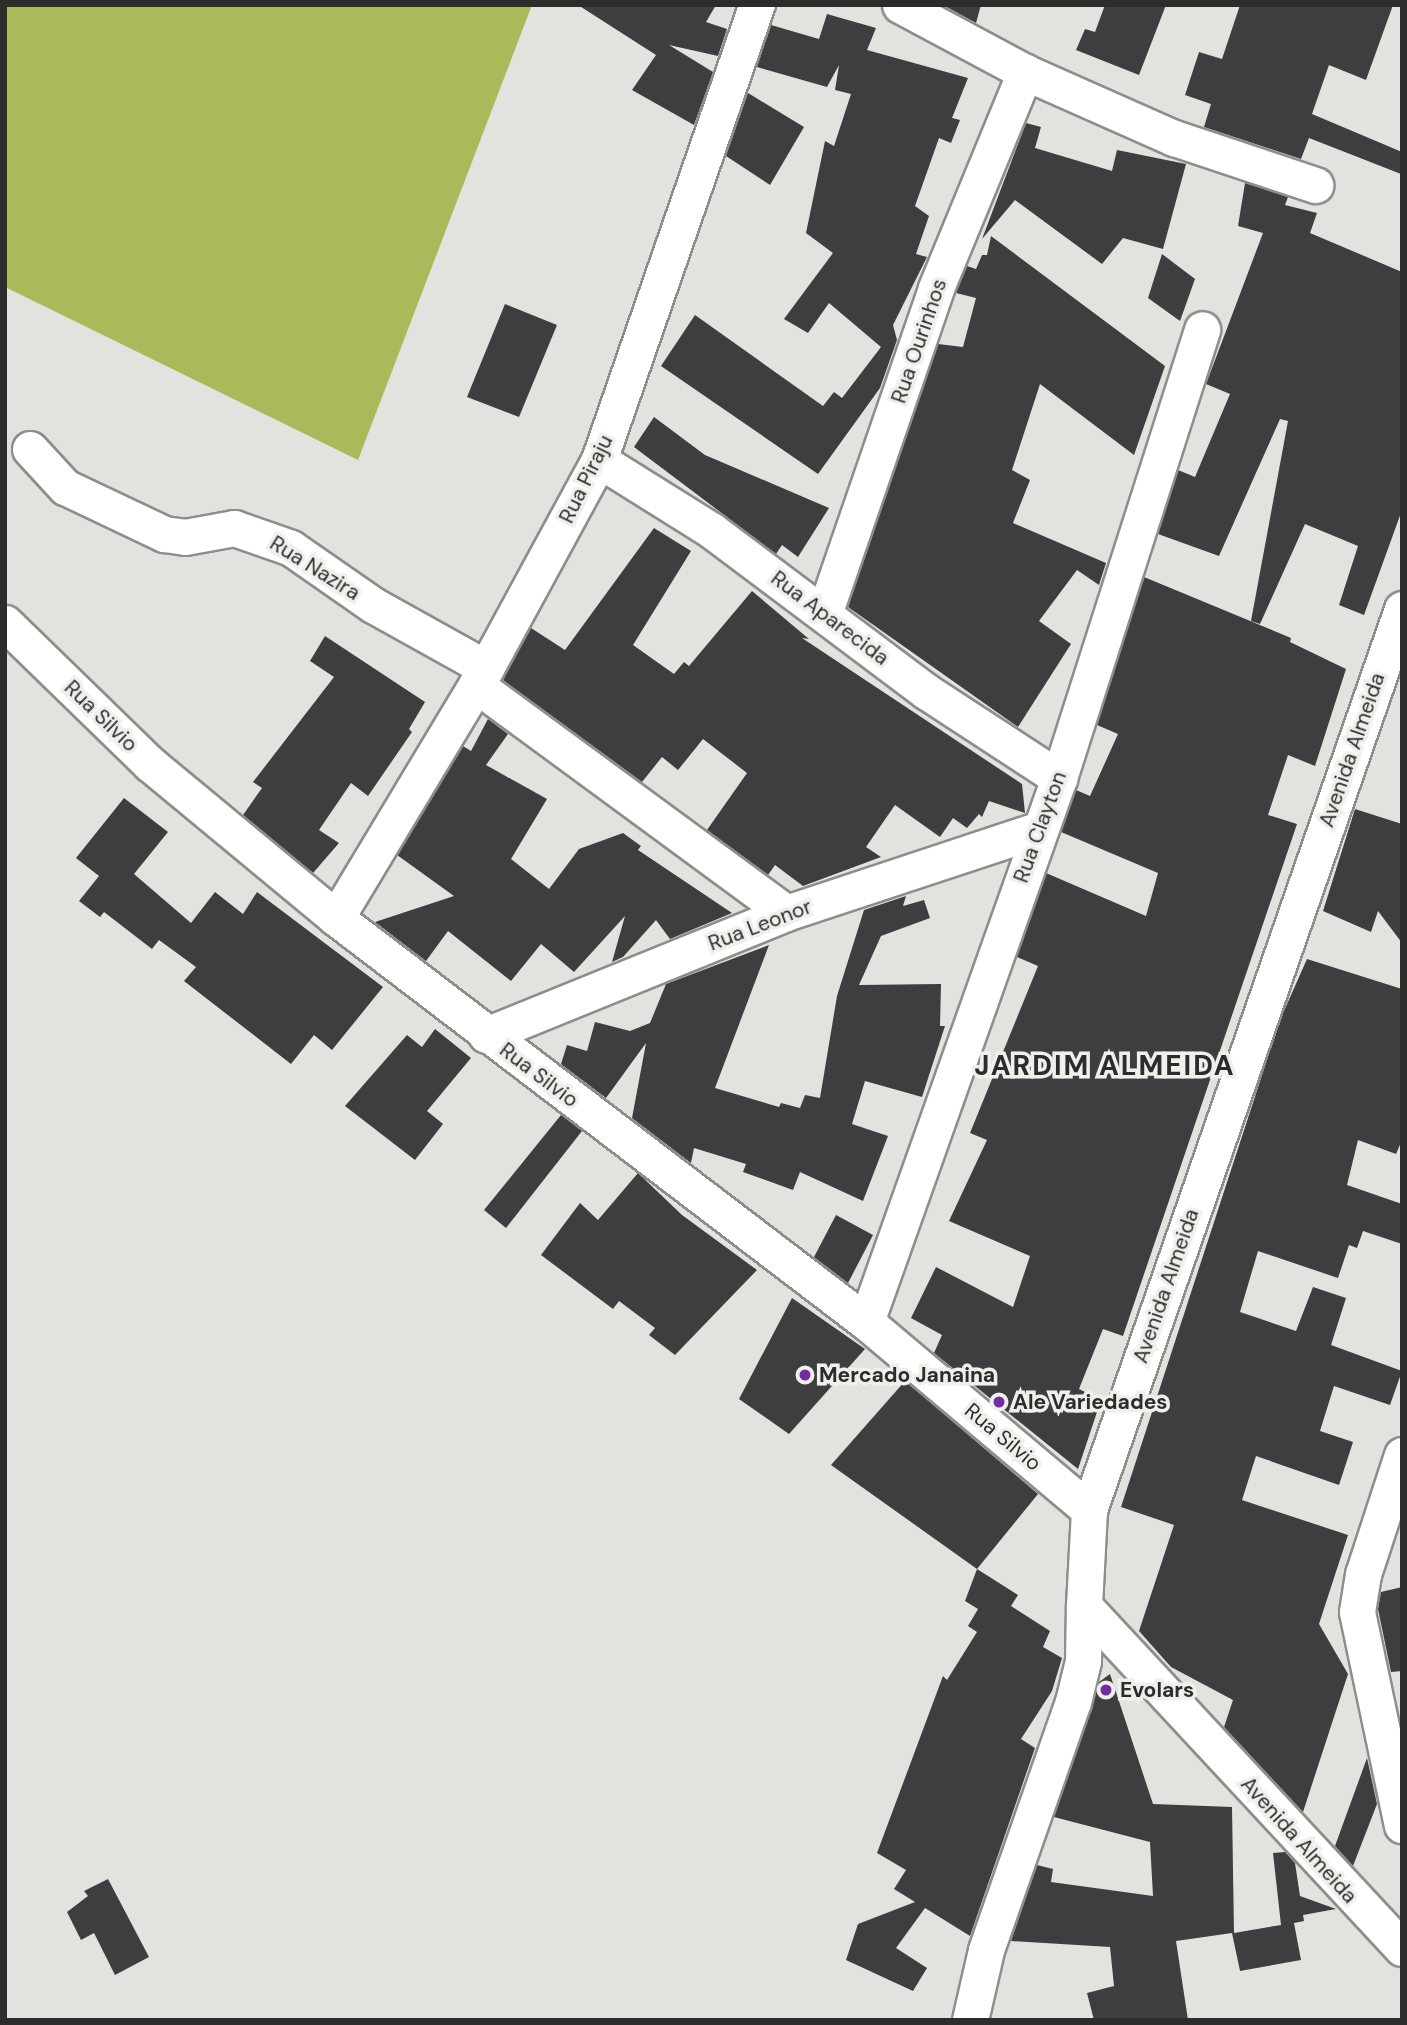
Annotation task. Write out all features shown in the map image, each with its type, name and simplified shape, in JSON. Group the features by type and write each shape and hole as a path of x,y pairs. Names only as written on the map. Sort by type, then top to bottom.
{"street":[{"name":"Rua Piraju","path":"336,918 481,677 599,460 757,5"},
{"path":"900,5 1025,72 1174,138 1315,185"},
{"name":"Rua Ourinhos","path":"824,614 936,288 1025,72"},
{"name":"Rua Clayton","path":"866,1322 1059,778 1202,329"},
{"name":"Rua Nazira","path":"30,449 65,487 164,534 185,537 234,528 269,538 481,677 786,914"},
{"name":"Rua Aparecida","path":"599,460 711,530 927,692 1059,778"},
{"name":"Avenida Almeida","path":"1402,609 1089,1510 1084,1606 1402,1948"},
{"name":"Rua Silvio","path":"5,623 150,764 336,918 486,1035 866,1322 1089,1510"},
{"name":"Rua Leonor","path":"486,1035 786,914 1040,829"},
{"path":"1402,1455 1363,1574 1357,1612 1402,1825"},
{"path":"970,2020 986,1951 1073,1702 1083,1661 1084,1606"}],"green space":[{"path":"5,5 532,5 358,460 5,287"}],"building":[{"path":"578,5 716,5 706,22 727,29 718,56 669,45 713,72 694,125 632,90 656,55"},
{"path":"943,5 981,5 976,23"},
{"path":"1105,5 1166,5 1139,75 1076,50 1085,29 1095,32"},
{"path":"1240,5 1393,5 1366,80 1329,65 1312,114 1402,152 1401,174 1309,138 1301,159 1204,127 1211,104 1185,95 1199,52 1222,59"},
{"path":"827,14 876,28 867,50 968,78 952,118 960,120 951,143 939,138 915,206 929,216 916,254 927,257 893,325 897,340 880,388 818,474 661,366 695,315 823,406 834,392 842,398 881,347 829,303 808,333 784,319 833,253 806,233 825,141 834,146 851,94 835,90 839,65 827,87 757,67 771,25 819,39"},
{"path":"748,93 804,127 770,185 726,156"},
{"path":"1026,123 1041,127 1035,148 1112,171 1117,150 1186,164 1163,249 1123,238 1102,264 1015,200 982,239"},
{"path":"1245,183 1288,197 1285,205 1317,213 1310,233 1402,272 1402,510 1364,615 1339,605 1358,546 1305,524 1260,624 1251,621 1288,421 1280,419 1219,556 1158,534 1178,470 1195,477 1230,394 1206,384 1263,233 1238,226"},
{"path":"991,236 1165,366 1134,455 1040,384 1012,470 1030,480 1013,523 1106,563 1099,585 1077,570 1039,621 1071,644 1018,727 848,607 938,344 963,347 976,298 956,293 967,266 976,269 982,255 987,255"},
{"path":"1162,254 1195,279 1180,321 1148,298"},
{"path":"505,304 557,325 519,417 467,397"},
{"path":"654,417 705,455 829,508 798,557 782,545 776,554 634,447"},
{"path":"654,528 691,551 633,645 674,674 684,662 689,666 752,591 809,639 802,638 1022,784 1025,813 989,801 982,817 979,814 967,828 953,818 940,837 895,805 866,847 881,857 803,886 775,865 768,875 707,830 747,773 703,739 678,770 662,757 642,782 503,680 531,628 565,650"},
{"path":"1144,577 1291,638 1290,642 1346,669 1315,766 1288,755 1268,815 1297,824 1123,1336 1103,1329 1079,1389 1101,1400 1078,1469 934,1353 942,1335 911,1318 936,1267 1013,1307 1030,1256 949,1221 987,1140 970,1133 1038,966 1017,957 1046,873 1146,916 1158,873 1061,832 1076,790 1090,796 1118,734 1097,725"},
{"path":"325,636 425,702 409,729 412,732 368,796 351,783 319,830 339,843 313,873 243,815 262,788 253,782 334,677 310,661"},
{"path":"488,719 508,734 486,765 547,799 511,859 549,889 579,849 623,833 641,846 638,850 732,913 670,939 656,920 623,957 612,962 625,916 574,972 541,944 511,981 448,931 426,961 375,922 454,896 397,855 463,746 471,751"},
{"path":"124,798 168,832 134,874 191,923 215,892 243,914 257,892 383,987 332,1050 314,1035 291,1064 184,981 196,967 159,940 152,949 104,912 100,917 79,901 99,876 76,858"},
{"path":"1355,809 1402,824 1402,943 1378,911 1371,932 1323,911"},
{"path":"906,896 903,906 924,900 930,918 881,936 859,985 941,984 940,1026 945,1026 922,1097 865,1081 852,1124 888,1136 863,1201 800,1172 793,1190 743,1172 746,1164 694,1148 691,1163 632,1118 646,1043 606,1098 561,1064 567,1045 587,1051 595,1022 630,1031 650,1023 666,984 769,945 715,1088 779,1107 781,1103 800,1108 805,1095 820,1098 837,996 864,910"},
{"path":"1307,959 1402,989 1402,1140 1396,1154 1358,1140 1347,1185 1402,1204 1402,1244 1363,1231 1357,1248 1349,1245 1338,1278 1258,1251 1240,1312 1296,1331 1313,1287 1346,1298 1331,1345 1402,1371 1390,1405 1334,1386 1320,1431 1353,1442 1339,1485 1256,1456 1242,1500 1348,1535 1319,1624 1348,1674 1303,1812 1224,1727 1233,1700 1171,1667 1139,1631 1174,1525 1121,1507 1280,1020"},
{"path":"435,1029 471,1058 427,1111 443,1124 415,1160 345,1106 407,1035 422,1047"},
{"path":"561,1115 582,1131 506,1228 484,1210"},
{"path":"638,1173 682,1215 757,1270 675,1355 649,1335 655,1328 619,1301 613,1309 541,1255 580,1203 598,1220"},
{"path":"836,1215 873,1235 848,1283 814,1257"},
{"path":"792,1298 865,1349 789,1434 739,1399"},
{"path":"905,1381 1038,1494 977,1569 831,1465"},
{"path":"977,1569 1018,1595 1011,1606 1050,1631 1043,1647 1062,1658 1052,1691 1021,1739 1035,1748 970,1936 925,1908 896,1948 927,1968 913,1991 846,1960 858,1924 915,1902 894,1889 906,1870 877,1853 943,1676 947,1680 977,1632 968,1626 978,1609 965,1601"},
{"path":"1402,1587 1402,1671 1391,1672 1378,1609 1381,1592"},
{"path":"1110,1674 1153,1804 1232,1807 1234,1933 1281,1925 1273,1853 1285,1852 1295,1863 1300,1896 1336,1909 1303,1915 1304,1921 1294,1923 1301,1960 1240,1971 1232,1933 1176,1941 1188,2020 1094,2020 1087,1993 1114,1986 1110,1947 1011,1941 1037,1865 1053,1869 1051,1882 1153,1896 1150,1842 1054,1817 1099,1682"},
{"path":"1367,1758 1377,1804 1353,1866 1335,1846"},
{"path":"108,1879 149,1957 115,1975 94,1933 81,1940 67,1912 88,1896 84,1891"}],"place":[{"name":"Mercado Janaina","path":"805,1375"},
{"name":"Ale Variedades","path":"999,1402"},
{"name":"Evolars","path":"1106,1690"}],"district":[{"name":"JARDIM ALMEIDA","path":"1105,1066"}]}
